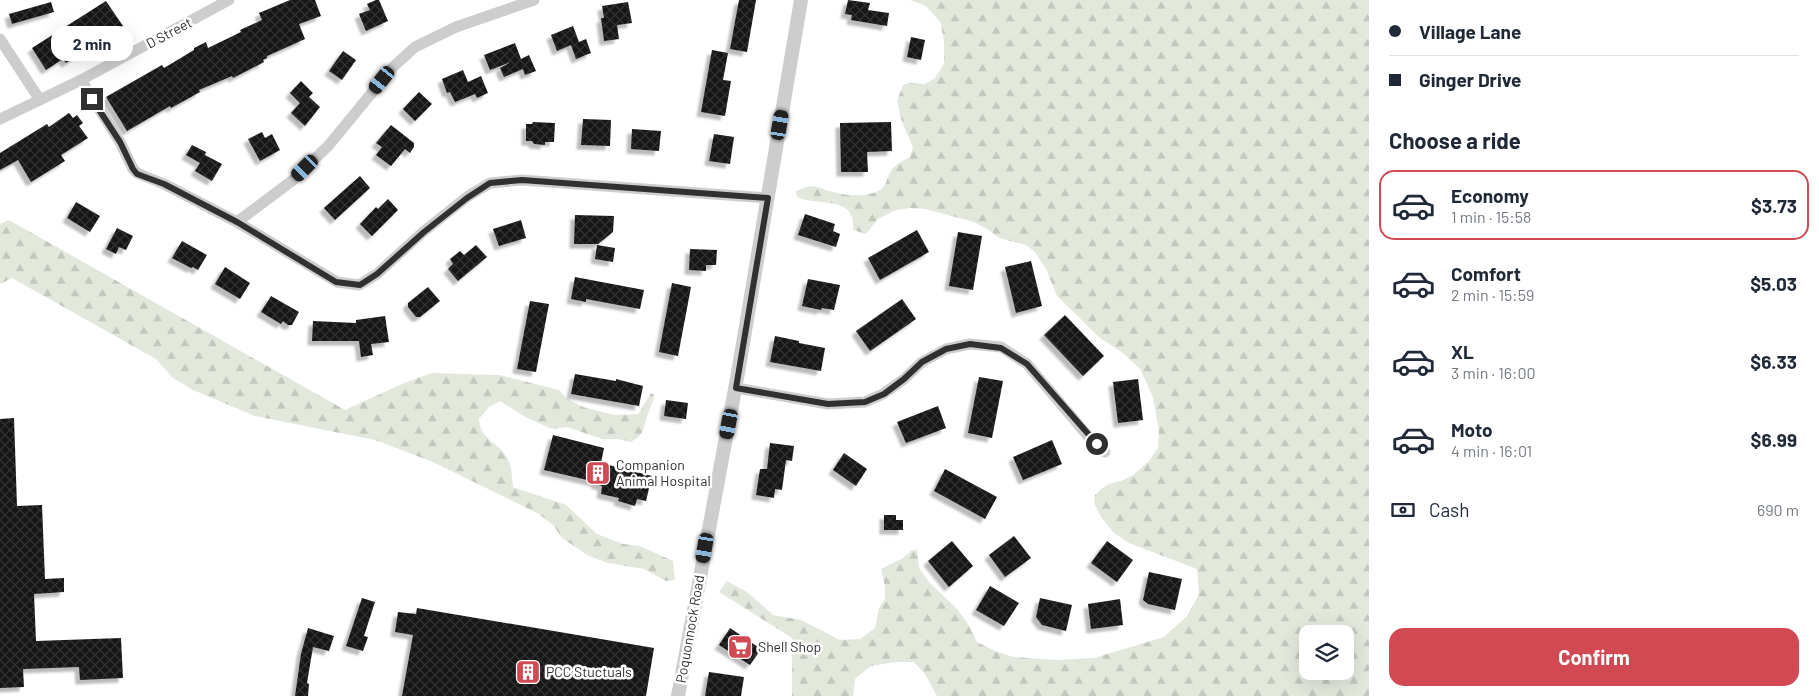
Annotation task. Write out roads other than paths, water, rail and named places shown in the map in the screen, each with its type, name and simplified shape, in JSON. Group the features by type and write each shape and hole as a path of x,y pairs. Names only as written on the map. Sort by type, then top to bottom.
{"street":[{"name":"D Street","path":"0,119 81,80 229,0"},
{"path":"237,222 293,180 329,145 393,67 415,47 456,27 534,0"},
{"name":"Poquonnock Road","path":"678,696 736,388 801,0"},
{"path":"0,39 40,100"},
{"path":"81,80 120,142 134,171 194,199 237,222 336,282 360,285 377,274 431,226 490,183 522,180 768,198"},
{"path":"736,388 828,404 865,402 884,394 922,362 946,349 970,344 1001,348 1027,364 1088,436 1105,452"}],"place":[{"name":"Companion Animal Hospital","path":"598,473"},
{"name":"Shell Shop","path":"740,647"},
{"name":"PCC Stuctuals","path":"528,672"}]}
